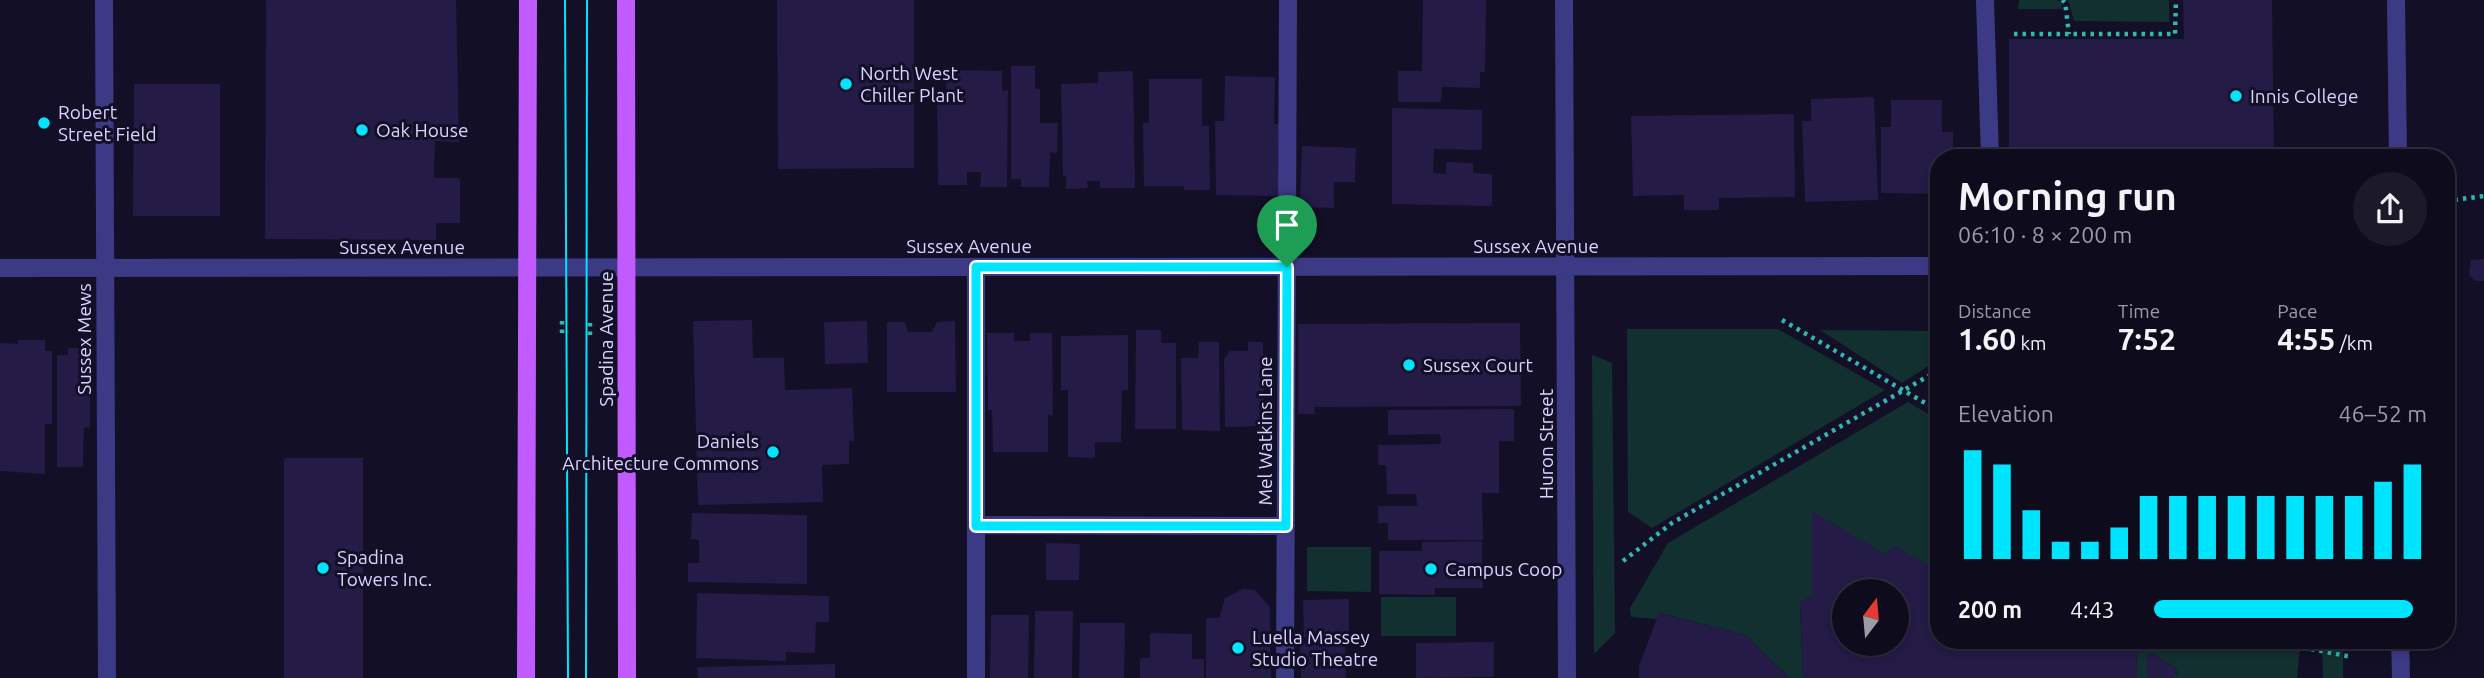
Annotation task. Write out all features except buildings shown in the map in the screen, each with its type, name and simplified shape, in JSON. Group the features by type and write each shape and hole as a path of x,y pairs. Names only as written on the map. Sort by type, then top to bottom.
{"main road":[{"path":"526,678 528,0"},
{"name":"Spadina Avenue","path":"626,0 627,678"}],"street":[{"name":"Sussex Mews","path":"104,0 107,678"},
{"name":"Mel Watkins Lane","path":"1285,678 1288,0"},
{"name":"Huron Street","path":"1564,0 1567,678"},
{"path":"1985,0 1990,149"},
{"path":"2396,0 2398,149"},
{"name":"Sussex Avenue","path":"0,268 1930,266"},
{"path":"976,267 976,678"},
{"path":"976,526 1286,526"},
{"path":"2400,649 2401,678"}],"path":[{"path":"2062,0 2065,2 2068,34"},
{"path":"1984,34 2175,34 2176,0"},
{"path":"2455,200 2484,196"},
{"path":"1782,320 1930,406"},
{"path":"562,321 562,333"},
{"path":"590,321 590,335"},
{"path":"1623,561 1672,523 1930,375"},
{"path":"2311,649 2352,657"}],"green space":[{"path":"2019,0 2056,0 2062,2 2062,9 2018,9"},
{"path":"2068,0 2169,0 2169,22 2074,21"},
{"path":"1627,329 1778,329 1885,390 1652,528 1628,512"},
{"path":"1820,330 1930,331 1930,365 1902,383"},
{"path":"1592,355 1612,363 1615,633 1594,654"},
{"path":"1908,402 1930,415 1930,567 1897,547 1884,554 1812,512 1812,594 1800,603 1803,678 1790,678 1745,635 1660,613 1657,619 1631,617 1630,608 1668,543"},
{"path":"1307,547 1371,547 1371,592 1307,591"},
{"path":"1381,597 1456,597 1456,636 1381,636"},
{"path":"2136,649 2300,649 2297,678 2171,678 2178,674 2178,669 2152,653 2147,657 2147,678 2137,678"},
{"path":"2322,649 2343,649 2343,678 2323,678"}],"tram line":[{"path":"565,0 568,678"},
{"path":"586,678 587,0"}],"place":[{"name":"North West Chiller Plant","path":"846,84"},
{"name":"Innis College","path":"2236,96"},
{"name":"Robert Street Field","path":"44,123"},
{"name":"Oak House","path":"362,130"},
{"name":"Sussex Court","path":"1409,365"},
{"name":"Daniels Architecture Commons","path":"773,452"},
{"name":"Spadina Towers Inc.","path":"323,568"},
{"name":"Campus Coop","path":"1431,569"},
{"name":"Luella Massey Studio Theatre","path":"1238,648"}],"route":[{"path":"976,267 1287,267 1286,526 976,526 976,267"}]}
